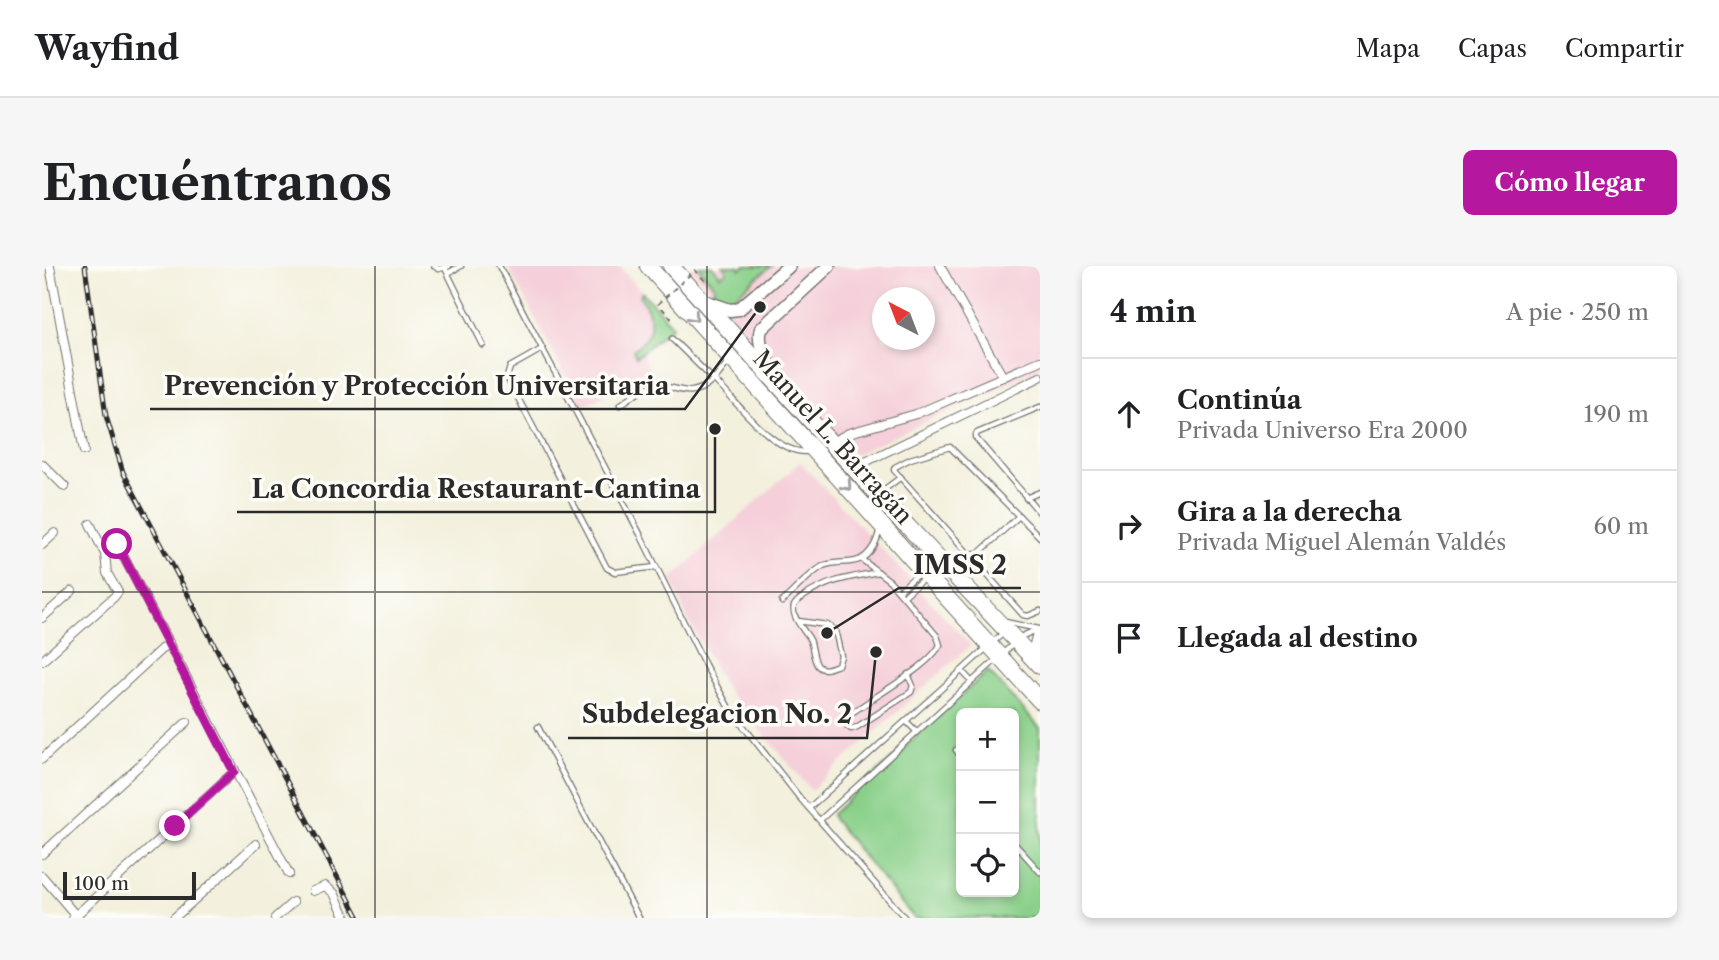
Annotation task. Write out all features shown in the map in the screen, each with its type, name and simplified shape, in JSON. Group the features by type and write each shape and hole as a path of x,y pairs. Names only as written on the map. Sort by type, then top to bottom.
{"highway":[{"name":"Manuel L. Barragán","path":"649,266 925,572 1003,645 1039,670"},
{"name":"Manuel L. Barragán","path":"671,266 853,468 997,619 1003,645 1040,701"},
{"path":"953,575 962,594 1003,645"},
{"path":"1039,670 1036,653 1040,632"}],"street":[{"path":"50,266 84,451"},
{"path":"704,300 730,310 739,309 789,266"},
{"path":"775,379 758,337 761,329 829,266"},
{"path":"940,266 1003,377"},
{"path":"832,442 849,433 916,414 1040,361"},
{"path":"853,468 1040,377"},
{"path":"44,470 65,487"},
{"path":"42,662 114,597 117,589 107,573 105,554 90,524"},
{"path":"42,545 55,533"},
{"path":"117,544 289,874"},
{"path":"42,618 72,590"},
{"path":"42,759 169,642"},
{"path":"42,853 187,722"},
{"path":"42,876 76,917 234,772"},
{"path":"174,918 256,844"},
{"path":"313,891 324,886 331,889 346,918"},
{"path":"275,918 293,902"}],"lane":[{"path":"434,266 447,269 461,266"},
{"path":"499,266 729,708 809,808 905,918"},
{"path":"447,269 483,345"},
{"path":"672,339 780,444 803,453 815,450"},
{"path":"542,349 510,367 507,376 544,450 607,568 615,572 656,567"},
{"path":"620,405 647,387 691,392 700,390 714,380 731,358"},
{"path":"1040,407 977,433 975,437 1040,513"},
{"path":"1040,537 950,447 897,465 894,470 1023,615 1028,616 1040,611"},
{"path":"878,495 901,477"},
{"path":"1026,498 1040,492"},
{"path":"953,575 975,563 979,553 1019,516"},
{"path":"782,602 826,565 861,559 874,545 881,524"},
{"path":"953,575 968,554 979,553"},
{"path":"861,559 904,596 937,636 940,645 908,674 849,715 845,721 848,728 857,727 911,692 913,686 908,674"},
{"path":"798,621 827,625 835,630 841,656 838,665 827,669 817,664 811,642 798,621 794,614 794,606 798,600 827,582 878,572"},
{"path":"899,591 925,572"},
{"path":"904,596 925,572"},
{"path":"997,619 1040,632"},
{"path":"809,808 962,671 1003,645 1040,632"},
{"path":"820,820 971,681 1003,645"},
{"path":"962,671 971,681"},
{"path":"906,721 916,731"},
{"path":"538,727 639,918"},
{"path":"1019,849 1040,872"}],"path":[{"path":"670,319 658,304 695,270 708,284"}],"shaded area":[{"path":"507,266 619,266 673,326 642,353 650,370 582,407"},
{"path":"688,266 1040,266 1040,369 854,455 713,298 708,287"},
{"path":"800,462 971,645 811,790 728,692 688,620 671,579"}],"green space":[{"path":"699,266 712,266 721,276 727,271 723,266 738,266 741,269 744,266 771,266 728,302 721,300 712,291 715,287"},
{"path":"642,292 673,326 636,357 633,350 646,338 650,325 648,311 640,296"},
{"path":"988,671 1040,728 1040,918 914,918 833,819 832,814"}],"railway":[{"path":"85,266 106,416 123,472 359,918"}],"place":[{"name":"Prevención y Protección Universitaria","path":"760,307"},
{"name":"La Concordia Restaurant-Cantina","path":"715,429"},
{"name":"IMSS 2","path":"827,633"},
{"name":"Subdelegacion No. 2","path":"876,652"}],"route":[{"path":"117,544 234,772 175,826"}]}
